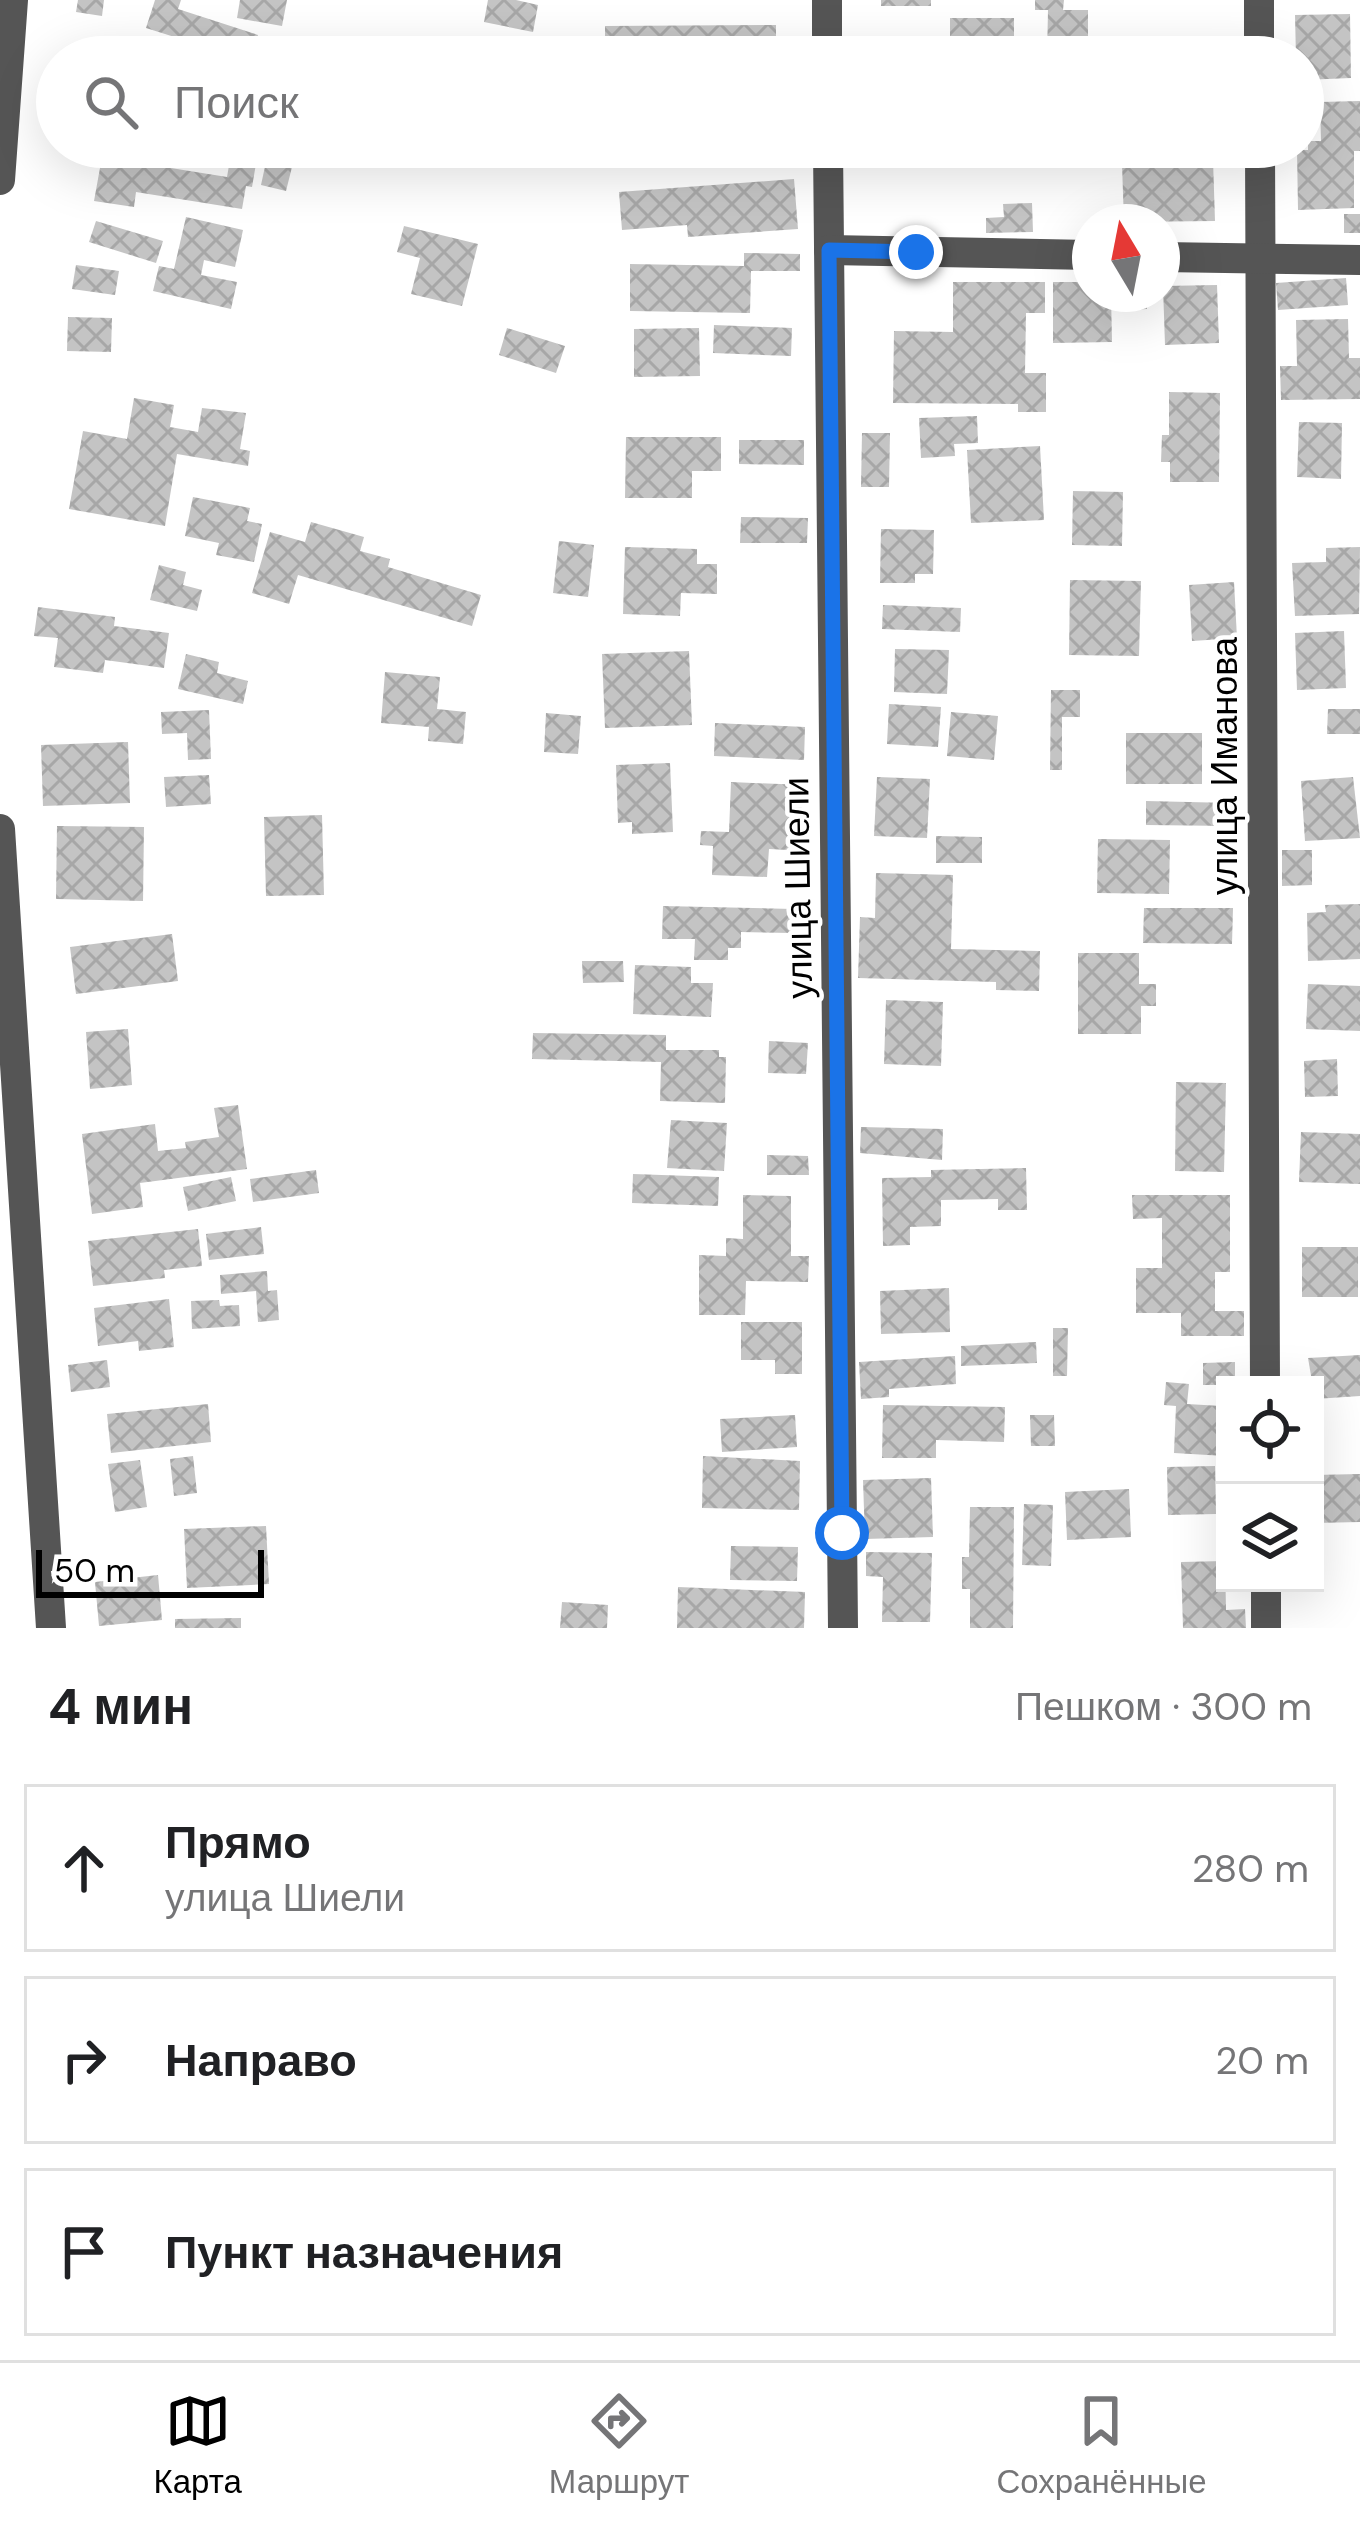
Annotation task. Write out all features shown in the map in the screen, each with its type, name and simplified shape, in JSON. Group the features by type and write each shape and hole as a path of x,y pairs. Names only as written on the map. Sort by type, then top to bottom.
{"street":[{"path":"0,180 13,0"},
{"path":"827,0 827,36"},
{"path":"1259,0 1259,36"},
{"name":"улица Шиели","path":"828,168 843,1628"},
{"name":"улица Иманова","path":"1260,168 1265,1376"},
{"path":"829,250 1072,255"},
{"path":"1180,257 1360,260"},
{"path":"0,829 51,1628"},
{"path":"1266,1592 1267,1628"}],"building":[{"path":"78,0 104,0 102,16 76,12"},
{"path":"155,0 181,0 178,9 258,35 171,36 146,28"},
{"path":"240,0 287,0 282,26 237,18"},
{"path":"488,0 538,5 533,32 484,22"},
{"path":"881,0 931,0 931,6 881,6"},
{"path":"1035,0 1064,0 1063,10 1088,10 1088,36 1047,36 1048,10 1035,10"},
{"path":"1350,14 1351,78 1324,79 1324,36 1296,36 1295,15"},
{"path":"950,18 1014,18 1014,36 950,36"},
{"path":"776,25 776,36 605,36 605,26"},
{"path":"1360,101 1354,208 1298,210 1297,168 1324,168 1324,102"},
{"path":"100,168 171,168 227,177 229,168 255,168 242,209 136,192 134,207 94,201"},
{"path":"265,168 292,168 286,191 261,185"},
{"path":"1122,168 1213,168 1215,221 1180,221 1180,204 1123,204"},
{"path":"794,179 798,229 688,237 687,225 622,230 619,192"},
{"path":"1032,203 1033,232 986,233 986,218 1004,217 1003,204"},
{"path":"1344,214 1360,214 1360,233 1344,233"},
{"path":"186,217 243,230 235,267 204,260 201,275 237,282 231,309 153,291 159,266 174,269"},
{"path":"96,221 163,241 156,263 89,242"},
{"path":"404,226 478,244 462,306 411,294 420,258 397,252"},
{"path":"744,253 800,254 800,271 751,271 750,313 630,311 630,264 744,266"},
{"path":"76,265 119,271 115,295 72,289"},
{"path":"1346,278 1348,305 1278,310 1276,283"},
{"path":"953,282 1045,282 1045,313 1026,313 1025,373 1046,373 1046,412 1018,412 1018,404 893,403 894,331 953,332"},
{"path":"1053,282 1072,282 1072,312 1111,312 1112,342 1053,343"},
{"path":"1217,285 1219,343 1165,345 1164,312 1180,312 1180,286"},
{"path":"68,317 112,318 111,352 67,351"},
{"path":"1348,319 1349,358 1360,358 1360,399 1281,400 1280,366 1297,366 1296,320"},
{"path":"714,325 792,328 791,356 713,353"},
{"path":"507,328 565,346 556,373 499,355"},
{"path":"699,328 700,376 634,377 634,329"},
{"path":"1169,392 1220,393 1219,482 1170,482 1170,462 1161,462 1162,435 1169,435"},
{"path":"134,398 174,405 170,427 198,432 202,408 246,413 240,449 250,451 248,466 177,454 165,526 69,509 83,431 127,439"},
{"path":"977,416 978,443 954,444 955,456 921,458 919,418"},
{"path":"1299,422 1342,423 1341,479 1297,477"},
{"path":"862,433 890,433 889,487 861,487"},
{"path":"626,437 721,437 721,471 692,471 692,498 625,498"},
{"path":"739,440 804,440 804,465 739,464"},
{"path":"1040,446 1044,520 971,523 967,450"},
{"path":"1073,491 1123,492 1122,546 1072,545"},
{"path":"193,497 250,508 247,521 262,524 254,562 216,555 219,543 185,536"},
{"path":"741,517 808,518 807,543 740,543"},
{"path":"311,522 364,537 360,551 390,559 388,567 481,595 472,626 298,575 289,604 252,593 270,532 305,542"},
{"path":"881,529 934,530 933,574 915,574 915,583 880,583"},
{"path":"559,541 594,545 588,597 553,593"},
{"path":"625,547 697,549 697,564 717,564 717,594 681,593 680,616 623,614"},
{"path":"1360,547 1359,614 1295,616 1292,563 1326,562 1326,548"},
{"path":"159,565 186,572 183,585 202,590 197,611 150,600"},
{"path":"1070,580 1141,581 1139,656 1069,655"},
{"path":"1234,582 1237,638 1192,641 1189,585"},
{"path":"883,605 961,608 960,632 882,629"},
{"path":"38,607 115,617 114,626 169,633 164,668 105,660 103,673 54,667 58,638 34,636"},
{"path":"1344,631 1346,688 1297,690 1295,633"},
{"path":"895,649 949,650 947,694 894,692"},
{"path":"689,651 692,725 605,728 602,654"},
{"path":"186,654 219,662 217,673 248,681 243,704 178,689"},
{"path":"385,672 440,677 437,709 466,712 463,744 428,741 429,727 381,723"},
{"path":"1051,690 1080,690 1080,717 1062,717 1062,770 1050,770"},
{"path":"889,704 941,707 938,747 887,744"},
{"path":"1328,709 1360,709 1360,734 1327,734"},
{"path":"209,710 211,759 188,760 187,733 162,734 161,712"},
{"path":"951,712 998,716 994,760 947,756"},
{"path":"546,713 581,716 578,754 544,752"},
{"path":"715,723 805,727 804,760 714,756"},
{"path":"1126,733 1202,733 1202,784 1126,784"},
{"path":"128,742 130,803 43,806 41,745"},
{"path":"670,763 673,832 632,834 632,822 618,823 616,765"},
{"path":"209,775 211,804 166,807 164,777"},
{"path":"877,777 930,779 927,838 874,836"},
{"path":"1353,777 1360,838 1305,841 1301,781"},
{"path":"731,782 803,785 806,851 769,849 767,877 712,875 713,846 700,845 701,831 729,832"},
{"path":"1146,801 1231,803 1230,826 1146,825"},
{"path":"322,815 324,895 266,896 264,817"},
{"path":"57,826 144,827 143,901 56,899"},
{"path":"936,836 982,837 982,863 936,863"},
{"path":"1098,839 1170,840 1169,894 1097,893"},
{"path":"1282,850 1312,850 1312,885 1282,886"},
{"path":"876,873 953,875 951,949 1040,951 1039,991 996,990 996,982 858,978 860,917 875,918"},
{"path":"1360,904 1360,959 1308,961 1307,913 1326,912 1325,905"},
{"path":"663,906 793,909 792,933 741,932 741,948 728,948 728,960 694,960 695,939 662,939"},
{"path":"1144,908 1233,908 1232,944 1143,943"},
{"path":"172,934 178,981 76,994 70,947"},
{"path":"1078,953 1139,953 1139,984 1156,984 1156,1006 1141,1006 1141,1034 1078,1034"},
{"path":"582,961 623,961 624,982 583,983"},
{"path":"635,965 691,967 691,983 713,983 711,1017 633,1014"},
{"path":"1308,984 1360,986 1360,1031 1306,1029"},
{"path":"886,1000 943,1002 941,1066 884,1064"},
{"path":"128,1029 132,1085 90,1089 86,1032"},
{"path":"533,1033 666,1035 666,1050 719,1050 719,1057 726,1057 725,1103 660,1101 661,1062 532,1059"},
{"path":"769,1041 808,1043 806,1074 768,1073"},
{"path":"1337,1059 1338,1096 1305,1097 1304,1061"},
{"path":"1176,1082 1226,1083 1224,1172 1175,1171"},
{"path":"238,1105 247,1169 140,1183 143,1207 92,1214 82,1134 155,1124 158,1151 186,1148 185,1142 219,1137 214,1108"},
{"path":"671,1120 727,1123 724,1171 667,1168"},
{"path":"861,1127 943,1129 942,1160 860,1153"},
{"path":"1301,1132 1360,1134 1360,1184 1299,1182"},
{"path":"767,1155 808,1156 809,1175 767,1175"},
{"path":"1026,1168 1027,1210 998,1210 998,1199 941,1200 941,1226 910,1227 910,1245 883,1246 882,1178 931,1177 931,1170"},
{"path":"316,1170 319,1193 253,1202 250,1179"},
{"path":"633,1174 719,1177 718,1206 632,1203"},
{"path":"231,1177 236,1201 188,1211 183,1187"},
{"path":"743,1195 791,1196 791,1256 809,1256 808,1282 746,1281 745,1315 699,1315 699,1255 726,1256 726,1238 743,1239"},
{"path":"1132,1195 1230,1195 1230,1272 1215,1272 1215,1311 1244,1311 1244,1336 1181,1336 1181,1313 1136,1313 1136,1268 1162,1268 1162,1218 1133,1219"},
{"path":"261,1227 264,1254 209,1260 206,1234"},
{"path":"198,1229 202,1266 164,1270 165,1278 93,1286 88,1241"},
{"path":"1302,1247 1358,1247 1358,1297 1302,1297"},
{"path":"267,1271 268,1291 277,1290 279,1320 258,1322 256,1291 221,1294 220,1275"},
{"path":"949,1288 950,1332 881,1334 880,1291"},
{"path":"169,1299 174,1347 139,1351 138,1341 98,1346 94,1308"},
{"path":"219,1300 220,1306 239,1305 240,1326 192,1329 191,1301"},
{"path":"741,1322 802,1322 802,1374 775,1374 775,1360 741,1360"},
{"path":"1053,1328 1068,1328 1067,1376 1053,1376"},
{"path":"1036,1342 1037,1363 961,1366 961,1346"},
{"path":"1360,1355 1360,1396 1324,1398 1324,1376 1311,1376 1308,1358"},
{"path":"955,1356 956,1384 889,1389 889,1397 861,1399 859,1362"},
{"path":"107,1360 110,1387 71,1392 68,1365"},
{"path":"1235,1362 1235,1376 1216,1376 1216,1385 1203,1385 1203,1363"},
{"path":"1166,1382 1189,1384 1187,1404 1216,1406 1216,1455 1174,1453 1176,1406 1164,1405"},
{"path":"208,1404 211,1442 111,1453 107,1414"},
{"path":"883,1405 1005,1407 1004,1442 936,1440 936,1458 882,1458"},
{"path":"795,1415 797,1447 722,1452 720,1419"},
{"path":"1030,1415 1054,1415 1055,1446 1031,1446"},
{"path":"193,1456 197,1493 174,1496 170,1459"},
{"path":"703,1456 800,1461 799,1510 702,1508"},
{"path":"140,1460 147,1507 115,1512 108,1464"},
{"path":"1215,1466 1216,1514 1168,1515 1167,1467"},
{"path":"1360,1474 1360,1522 1324,1523 1324,1475"},
{"path":"931,1478 933,1537 865,1539 863,1480"},
{"path":"1129,1489 1131,1537 1067,1540 1065,1492"},
{"path":"1024,1504 1053,1505 1051,1566 1022,1565"},
{"path":"970,1507 1014,1507 1013,1628 970,1628 970,1589 962,1589 962,1557 969,1557"},
{"path":"266,1526 269,1584 187,1588 184,1529"},
{"path":"731,1546 798,1547 797,1581 730,1580"},
{"path":"866,1552 932,1553 930,1622 882,1622 883,1577 866,1576"},
{"path":"1216,1561 1216,1592 1226,1592 1226,1610 1245,1609 1246,1628 1183,1628 1181,1562"},
{"path":"158,1575 162,1620 99,1626 95,1582"},
{"path":"678,1587 805,1592 804,1628 677,1628"},
{"path":"562,1602 608,1605 607,1628 560,1628"},
{"path":"241,1618 241,1628 175,1628 175,1619"}],"route":[{"path":"842,1533 829,250 916,252"}]}
